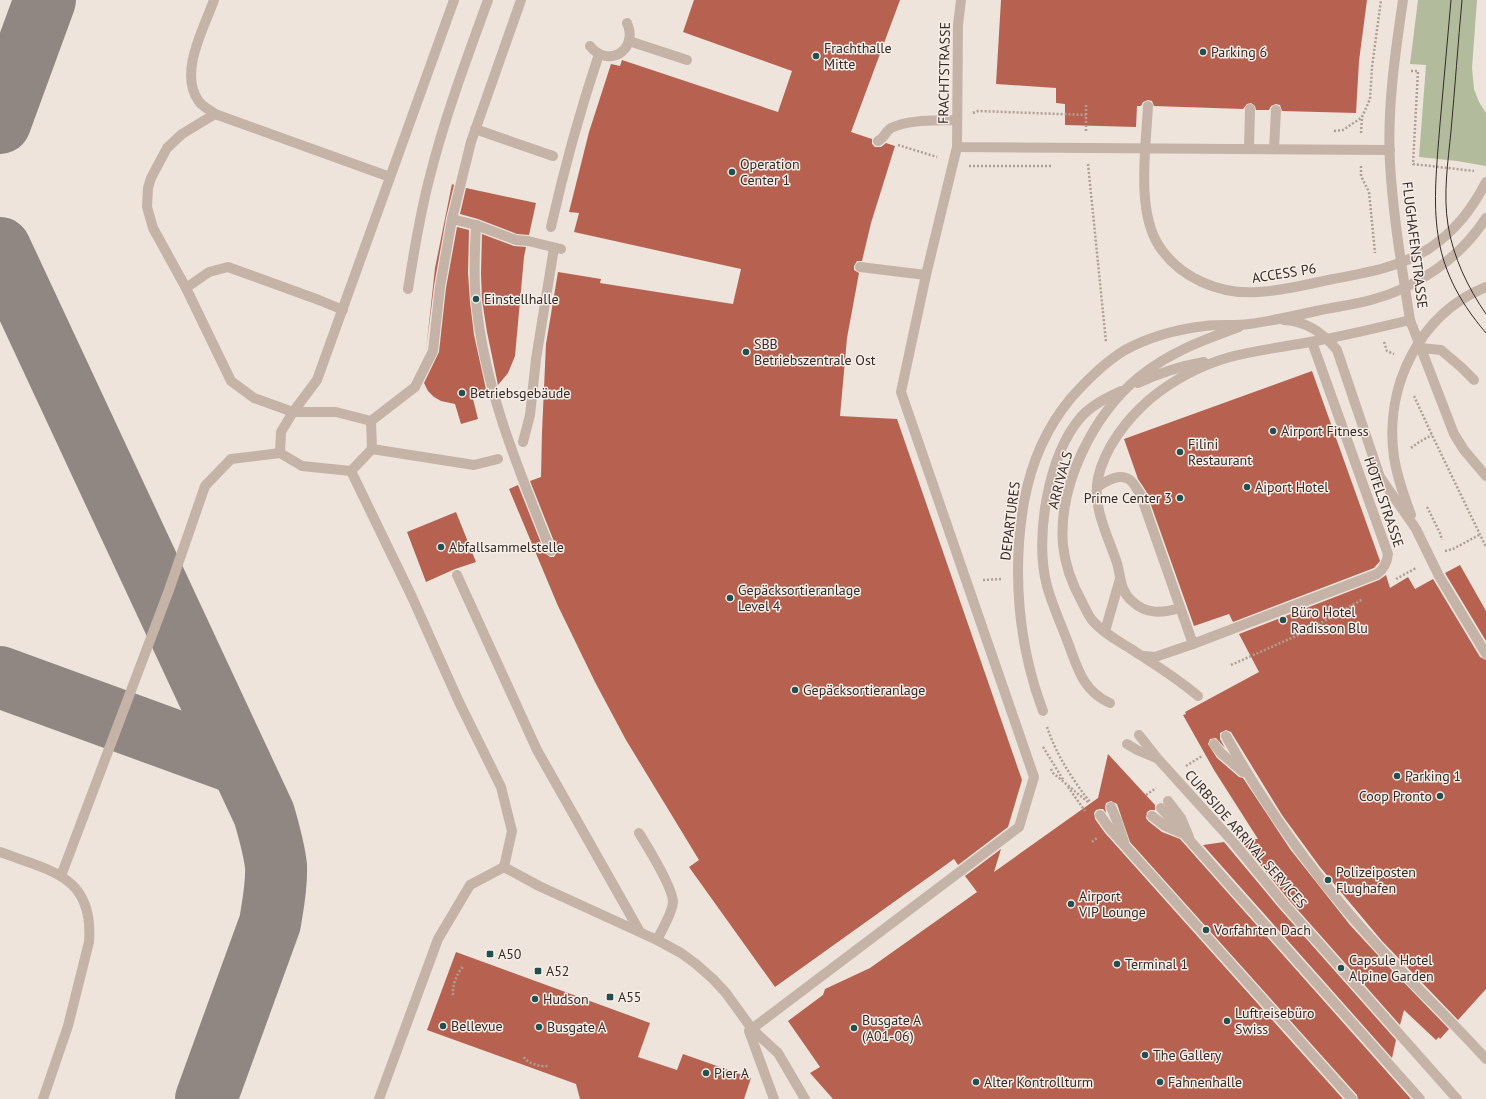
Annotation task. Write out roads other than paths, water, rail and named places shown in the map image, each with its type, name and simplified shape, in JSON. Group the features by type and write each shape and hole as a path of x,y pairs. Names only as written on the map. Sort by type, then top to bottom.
{"street":[{"path":"214,0 191,62 191,83 198,101 215,114 390,177"},
{"path":"280,453 281,432 293,412 317,380 454,0"},
{"path":"408,289 416,239 430,176 456,88 488,0"},
{"path":"371,421 415,387 433,351 440,287 452,219 471,142 521,0"},
{"name":"FRACHTSTRASSE","path":"751,1030 1019,827 1034,777 901,392 926,275 957,147 958,26 961,0"},
{"name":"FLUGHAFENSTRASSE","path":"1403,0 1391,105 1390,162 1397,237 1410,320 1454,434 1464,450 1486,476"},
{"path":"590,46 599,54 614,56 626,48 629,41 630,35 627,23"},
{"path":"629,41 687,60"},
{"path":"551,227 560,184 582,105 599,54"},
{"name":"ACCESS P6","path":"1143,148 1147,106 1144,193 1148,223 1153,235 1168,258 1181,270 1206,284 1231,291 1271,291 1370,272 1396,264 1429,248 1444,237 1461,221 1486,182"},
{"path":"1249,148 1250,109"},
{"path":"1274,149 1276,110"},
{"path":"215,114 182,134 166,148 155,168 148,188 147,207 153,228 186,288 230,381 254,398 293,412 336,412 371,421"},
{"path":"878,141 889,129 900,124 924,121 957,120"},
{"path":"475,129 553,156"},
{"path":"957,147 1390,150"},
{"path":"1249,324 1385,296 1426,276 1451,258 1477,231 1486,218"},
{"path":"452,219 476,225 516,240 528,241 557,248 536,359 530,415 523,442"},
{"path":"476,225 474,277 476,302 484,353 500,416 512,453 551,551"},
{"path":"186,288 208,272 228,267 343,310"},
{"path":"860,267 926,275"},
{"path":"1486,287 1466,297 1444,314 1433,324 1412,352 1400,380 1393,417 1394,456 1403,494 1416,528 1439,576 1486,654"},
{"path":"1274,320 1296,322 1316,329 1337,350 1380,477 1416,528"},
{"path":"1110,703 1092,692 1081,676 1047,585 1043,564 1043,527 1045,506 1055,467 1071,432 1080,418 1092,406 1109,396 1167,371 1183,366 1312,342 1410,320"},
{"name":"ARRIVALS","path":"1198,696 1178,680 1092,621 1071,580 1063,544 1063,525 1069,489 1082,452 1108,407 1139,377 1184,348 1249,324"},
{"name":"DEPARTURES","path":"1043,711 1030,672 1026,650 1021,615 1019,561 1020,534 1027,486 1033,464 1042,443 1065,405 1079,388 1095,373 1126,350 1154,338 1189,329 1207,326 1249,324"},
{"name":"HOTELSTRASSE","path":"1141,656 1155,657 1193,644 1377,574 1381,571 1388,560 1388,554 1312,342"},
{"path":"1420,348 1441,350 1474,380"},
{"path":"1180,608 1169,611 1154,612 1140,607 1126,595 1120,579 1118,565 1100,515 1097,487 1103,464 1114,441 1136,412 1151,398 1182,377 1195,370 1230,357"},
{"path":"350,471 372,449 371,421"},
{"path":"372,449 474,465 498,459"},
{"path":"61,876 169,590 205,486 231,459 280,453 302,466 350,471"},
{"path":"350,471 412,598 459,702 501,787 512,831 504,867 470,885 438,939 379,1099"},
{"path":"1097,487 1108,479 1121,477 1131,481 1140,493 1193,644"},
{"path":"457,575 537,750 640,932"},
{"path":"1105,631 1120,579"},
{"path":"1138,735 1158,758"},
{"path":"1226,736 1250,779 1301,854 1340,904 1394,964 1486,1059"},
{"path":"1127,744 1137,750 1158,758"},
{"path":"1214,744 1221,754 1250,779"},
{"name":"CURBSIDE ARRIVAL SERVICES","path":"1158,758 1229,838 1284,904 1457,1099"},
{"path":"1168,801 1182,818 1190,842"},
{"path":"1111,807 1125,846"},
{"path":"1161,808 1420,1099"},
{"path":"1100,815 1125,846 1352,1099"},
{"path":"1152,816 1161,824 1190,842"},
{"path":"639,833 652,854 671,892 673,901 671,910 657,940"},
{"path":"0,852 55,873 69,881 80,894 87,910 90,929 89,942 68,1026 43,1099"},
{"path":"504,867 539,886 657,940 681,953 696,964 713,979 730,998 751,1030 774,1099"},
{"path":"751,1030 778,1053 805,1099"}],"tram line":[{"path":"1451,0 1436,183 1438,234 1443,259 1453,283 1467,307 1486,333"},
{"path":"1462,0 1446,178 1446,202 1450,237 1457,260 1467,283 1486,314"}],"place":[{"name":"Parking 6","path":"1203,52"},
{"name":"Frachthalle Mitte","path":"816,56"},
{"name":"Operation Center 1","path":"732,172"},
{"name":"Einstellhalle","path":"476,299"},
{"name":"SBB Betriebszentrale Ost","path":"746,352"},
{"name":"Betriebsgebäude","path":"462,393"},
{"name":"Airport Fitness","path":"1273,431"},
{"name":"Filini Restaurant","path":"1180,452"},
{"name":"Aiport Hotel","path":"1247,487"},
{"name":"Prime Center 3","path":"1180,498"},
{"name":"Abfallsammelstelle","path":"441,547"},
{"name":"Gepäcksortieranlage Level 4","path":"730,598"},
{"name":"Büro Hotel Radisson Blu","path":"1283,620"},
{"name":"Gepäcksortieranlage","path":"795,690"},
{"name":"Parking 1","path":"1397,776"},
{"name":"Coop Pronto","path":"1440,796"},
{"name":"Polizeiposten Flughafen","path":"1328,880"},
{"name":"Airport VIP Lounge","path":"1071,904"},
{"name":"Vorfahrten Dach","path":"1206,930"},
{"name":"A50","path":"490,954"},
{"name":"Terminal 1","path":"1117,964"},
{"name":"Capsule Hotel Alpine Garden","path":"1341,968"},
{"name":"A52","path":"538,971"},
{"name":"A55","path":"610,997"},
{"name":"Hudson","path":"535,999"},
{"name":"Luftreisebüro Swiss","path":"1227,1021"},
{"name":"Bellevue","path":"443,1026"},
{"name":"Busgate A","path":"539,1027"},
{"name":"Busgate A (A01-06)","path":"854,1028"},
{"name":"The Gallery","path":"1145,1055"},
{"name":"Pier A","path":"706,1073"},
{"name":"Alter Kontrollturm","path":"976,1082"},
{"name":"Fahnenhalle","path":"1160,1082"}]}
